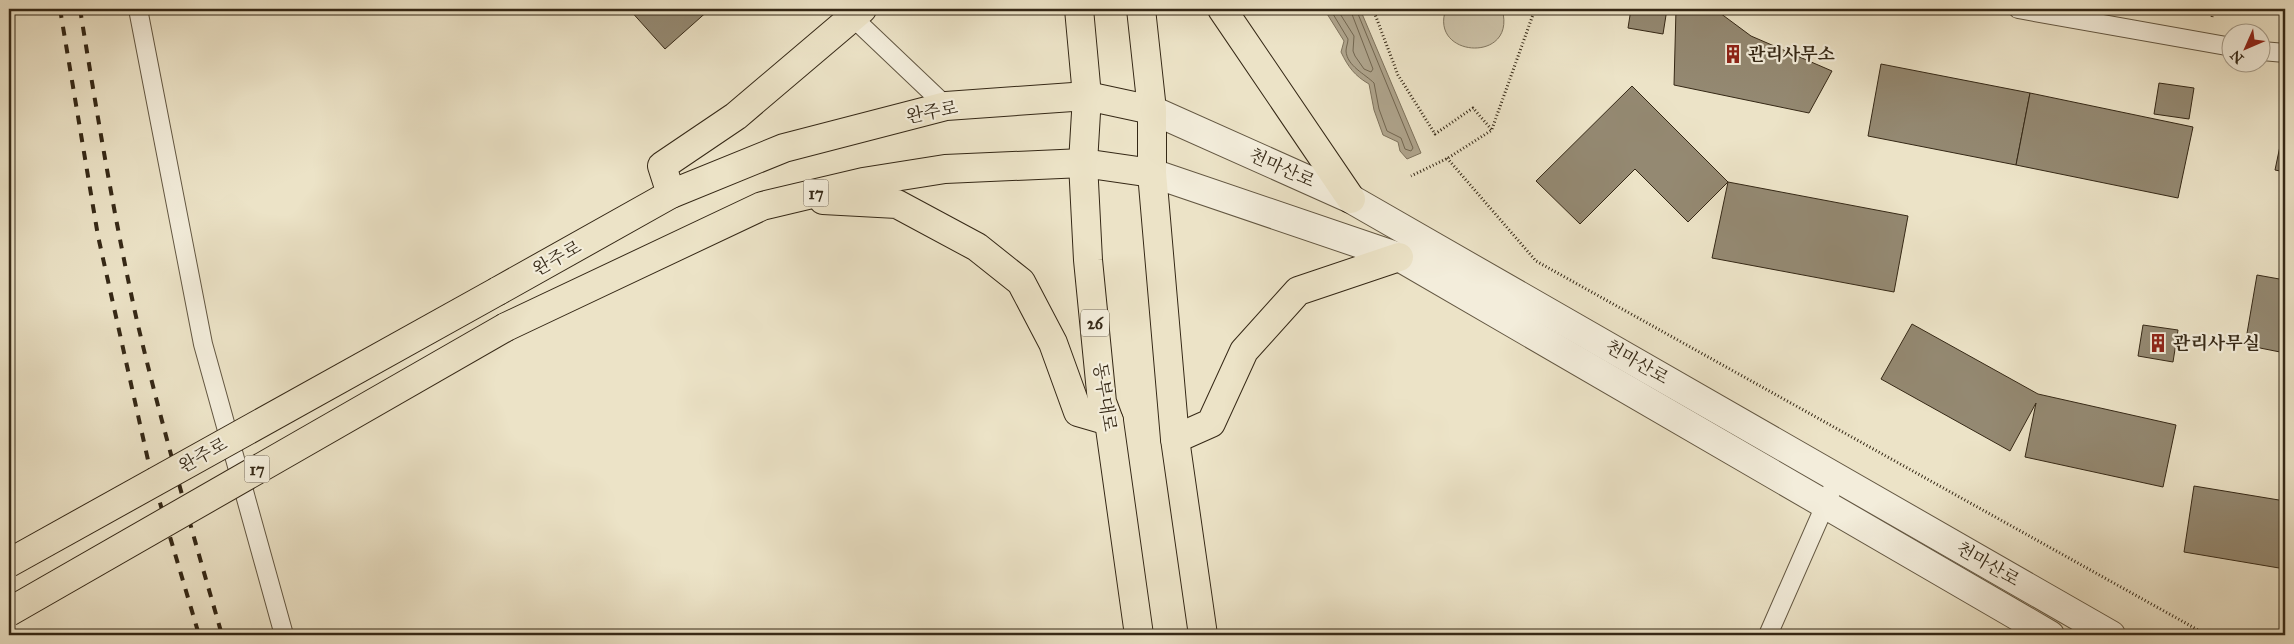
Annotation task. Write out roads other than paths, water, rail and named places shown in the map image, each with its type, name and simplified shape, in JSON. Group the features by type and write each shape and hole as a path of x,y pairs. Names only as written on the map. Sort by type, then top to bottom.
{"main road":[{"name":"동부대로","path":"1080,9 1087,96 1083,163 1088,260 1102,402 1109,422 1139,635"},
{"path":"1141,9 1152,110 1152,173 1174,439 1203,635"},
{"path":"1222,9 1352,199"},
{"path":"671,194 662,166 736,116 853,12"},
{"name":"완주로","path":"9,563 671,194 784,148 946,106 1087,96 1152,110"},
{"name":"17","path":"9,612 506,327 762,206 876,178 945,169 1083,163 1152,173"},
{"path":"791,199 897,204 977,247 1021,282 1053,343 1078,412 1109,422"},
{"path":"1174,439 1211,423 1244,351 1298,291 1399,257"}],"street":[{"name":"천마산로","path":"1152,110 1352,199 2111,635"},
{"name":"천마산로","path":"1152,173 1399,257 2050,635"}],"lane":[{"path":"138,9 203,344 284,635"},
{"path":"2018,9 2222,45"},
{"path":"853,12 946,106"},
{"path":"2272,52 2285,53"},
{"path":"1768,635 1837,478"}],"water":[{"path":"1324,9 1360,9 1421,153 1407,159 1400,151 1398,142 1383,135 1374,110 1369,84 1352,71 1346,62 1341,52 1344,41"}],"railway":[{"path":"60,9 98,236 150,469 199,635"},
{"path":"80,9 113,204 137,321 167,440 222,635"}],"place":[{"name":"관리사무소","path":"1733,54"},
{"name":"관리사무실","path":"2158,343"}]}
